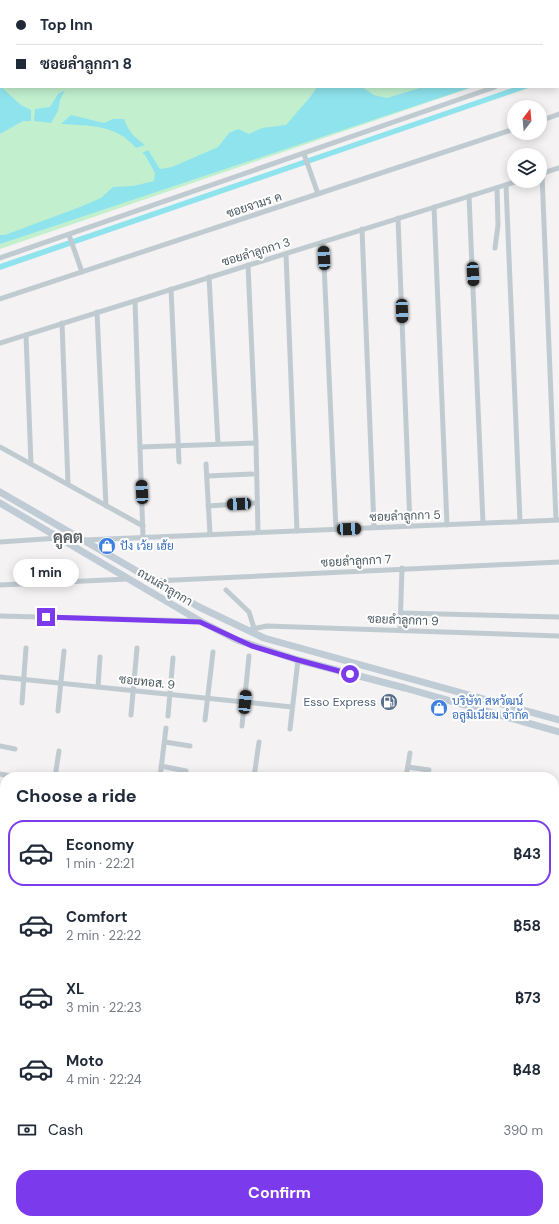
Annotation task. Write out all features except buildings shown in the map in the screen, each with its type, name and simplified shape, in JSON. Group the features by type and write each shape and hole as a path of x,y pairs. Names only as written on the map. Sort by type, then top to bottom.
{"main road":[{"name":"ถนนลำลูกกา","path":"0,492 199,607 264,638 559,720"},
{"name":"ถนนลำลูกกา","path":"0,503 129,578 200,622 252,646 559,732"},
{"path":"341,671 343,661"}],"street":[{"path":"0,258 70,237 304,156 492,88"},
{"path":"547,118 559,114"},
{"name":"ซอยจามร ค","path":"0,299 507,131"},
{"path":"304,156 318,194"},
{"path":"547,172 559,168"},
{"path":"506,185 520,521"},
{"name":"ซอยลำลูกกา 3","path":"0,342 506,185"},
{"path":"495,248 498,225 497,188"},
{"path":"542,188 557,520"},
{"path":"469,196 484,523"},
{"path":"434,207 447,525"},
{"path":"398,218 410,526"},
{"path":"362,229 374,527"},
{"path":"70,237 82,272"},
{"path":"323,242 336,529"},
{"path":"286,254 297,531"},
{"path":"248,265 256,442 258,532"},
{"path":"209,278 218,444"},
{"path":"171,289 177,446 179,462"},
{"path":"135,301 143,537"},
{"path":"97,312 106,506"},
{"path":"62,323 68,484"},
{"path":"26,335 31,464"},
{"path":"140,447 256,442"},
{"path":"0,447 143,526"},
{"path":"206,464 210,534"},
{"path":"207,476 252,474"},
{"path":"208,506 254,504"},
{"name":"ซอยลำลูกกา 5","path":"83,540 557,520"},
{"path":"0,542 60,538"},
{"name":"ซอยลำลูกกา 7","path":"153,581 402,568 559,562"},
{"path":"400,630 402,568"},
{"path":"0,585 129,578"},
{"path":"226,590 249,612 254,628"},
{"path":"401,613 559,617"},
{"path":"0,616 200,622"},
{"name":"ซอยลำลูกกา 9","path":"246,630 267,626 559,636"},
{"path":"22,703 26,648"},
{"path":"131,715 138,648"},
{"path":"58,711 64,651"},
{"path":"205,720 213,652"},
{"path":"242,726 249,656"},
{"path":"98,687 100,657"},
{"path":"168,716 173,658"},
{"path":"290,728 298,660"},
{"name":"ซอยทอส. 9","path":"0,677 292,707"},
{"path":"160,772 166,728"},
{"path":"164,742 190,746"},
{"path":"255,772 259,742"},
{"path":"0,746 15,749"},
{"path":"56,772 59,751"},
{"path":"407,772 410,753"},
{"path":"161,766 186,771"},
{"path":"408,767 429,770"}],"green space":[{"path":"0,88 470,88 0,249"}],"water":[{"path":"0,88 2,88 21,105 31,110 31,121 23,121 0,134"},
{"path":"316,88 364,88 374,95 387,98 420,88 469,88 0,244 0,235 5,235 80,207 101,198 113,187 133,186 154,181 155,173 145,155 142,153 148,150 160,169 172,167 218,147 229,133 238,129 249,134 262,128 286,125"},
{"path":"512,88 528,88 0,270 0,264"},
{"path":"65,90 60,100 58,111 51,123 34,121 35,109 50,107 58,94"},
{"path":"71,115 104,123 113,119 124,119 132,134 145,145 136,148 120,134 111,130 92,126 61,124"}],"place":[{"name":"ปัง เว้ย เฮ้ย","path":"107,546"},
{"name":"Esso Express","path":"389,702"},
{"name":"บริษัท สหวัฒน์ อลูมิเนียม จำกัด","path":"439,708"}],"district":[{"name":"คูคต","path":"68,537"}],"route":[{"path":"46,617 200,622 252,646 350,674"}]}
